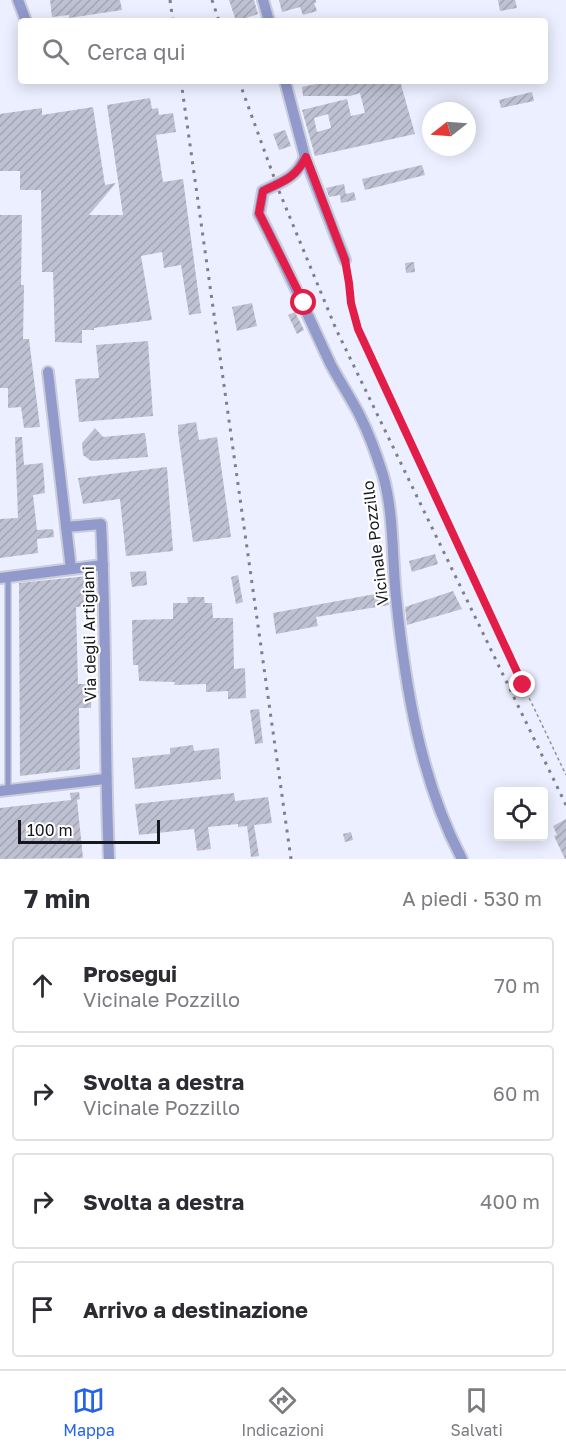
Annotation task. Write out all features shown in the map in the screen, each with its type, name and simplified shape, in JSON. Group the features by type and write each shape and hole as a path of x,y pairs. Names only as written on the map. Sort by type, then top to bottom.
{"street":[{"path":"18,0 25,18"},
{"path":"263,0 268,18"},
{"path":"286,84 306,157 345,260"},
{"name":"Vicinale Pozzillo","path":"306,157 299,170 291,177 263,191 259,213 332,365 360,417 383,476 407,680 420,744 443,820 462,859"},
{"path":"48,372 71,569"},
{"name":"Via degli Artigiani","path":"66,527 101,524 105,779 109,859"},
{"path":"4,577 103,565"},
{"path":"4,790 105,779"}],"lane":[{"path":"4,577 4,790"}],"path":[{"path":"345,260 351,303 358,329 566,775"}],"building":[{"path":"50,0 120,0 122,10 69,18 69,15 52,17"},
{"path":"229,0 254,0 258,14 235,18"},
{"path":"279,0 316,0 314,3 317,11 303,15 300,7 282,12"},
{"path":"498,0 515,0 517,8 500,11"},
{"path":"316,84 401,84 415,134 315,156 302,110 347,99 351,116 365,113 360,93 350,96 303,96 302,87","holes":["328,114 331,128 317,132 314,118"]},
{"path":"532,92 534,101 501,108 499,100"},
{"path":"150,98 152,109 158,108 159,115 173,113 176,132 156,135 163,182 183,179 201,313 189,315 181,265 164,268 162,252 141,256 152,320 82,330 82,343 55,342 53,272 42,272 41,190 20,190 20,171 0,171 0,114 42,108 42,115 93,107 105,185 116,183 89,215 123,215 107,105"},
{"path":"285,130 291,146 279,150 273,134"},
{"path":"422,165 425,175 365,190 362,179"},
{"path":"344,184 346,194 354,192 356,200 341,203 340,195 329,197 326,188"},
{"path":"0,215 22,215 23,339 29,339 40,427 24,428 21,407 8,408 8,388 0,388"},
{"path":"414,262 415,272 406,273 405,263"},
{"path":"252,303 257,326 237,331 232,307"},
{"path":"295,312 304,330 297,334 288,315"},
{"path":"148,341 153,416 79,422 75,379 99,378 96,345"},
{"path":"196,422 199,440 217,437 231,537 193,542 178,425"},
{"path":"95,428 103,437 145,433 148,457 91,461 83,455 82,443"},
{"path":"15,437 22,437 24,465 43,463 45,493 33,495 37,530 53,529 54,537 37,539 38,553 0,558 0,519 18,518"},
{"path":"167,467 173,551 126,556 120,499 83,504 78,478"},
{"path":"435,554 438,564 412,572 409,561"},
{"path":"146,571 147,585 132,587 130,572"},
{"path":"238,575 243,602 236,604 231,577"},
{"path":"88,576 89,606 76,607 78,684 92,684 91,708 79,708 80,769 20,776 19,583"},
{"path":"453,591 462,609 407,625 405,607"},
{"path":"386,592 389,605 316,617 318,626 276,634 273,613"},
{"path":"187,597 204,597 205,603 212,603 213,618 233,618 234,669 245,668 246,698 228,699 228,691 206,692 206,684 174,685 175,682 139,681 138,665 133,665 132,620 173,619 173,603 188,603"},
{"path":"259,709 263,743 255,744 250,710"},
{"path":"193,745 194,751 219,748 221,779 135,789 132,758 170,754 170,748"},
{"path":"79,792 80,799 77,800 83,858 0,859 0,808 71,800 70,793"},
{"path":"234,793 235,801 268,797 272,823 254,825 259,856 251,857 247,826 238,827 238,824 208,827 211,849 197,851 194,829 139,835 135,804"},
{"path":"566,819 565,859 554,836 557,835 553,826"},
{"path":"351,832 353,840 345,842 343,834"}],"railway":[{"path":"170,0 173,18"},
{"path":"212,0 218,18"},
{"path":"181,84 291,859"},
{"path":"240,84 279,191 336,329 566,805"}],"route":[{"path":"304,303 259,213 263,191 291,177 299,170 306,157 345,260 351,303 358,329 523,685"}]}
